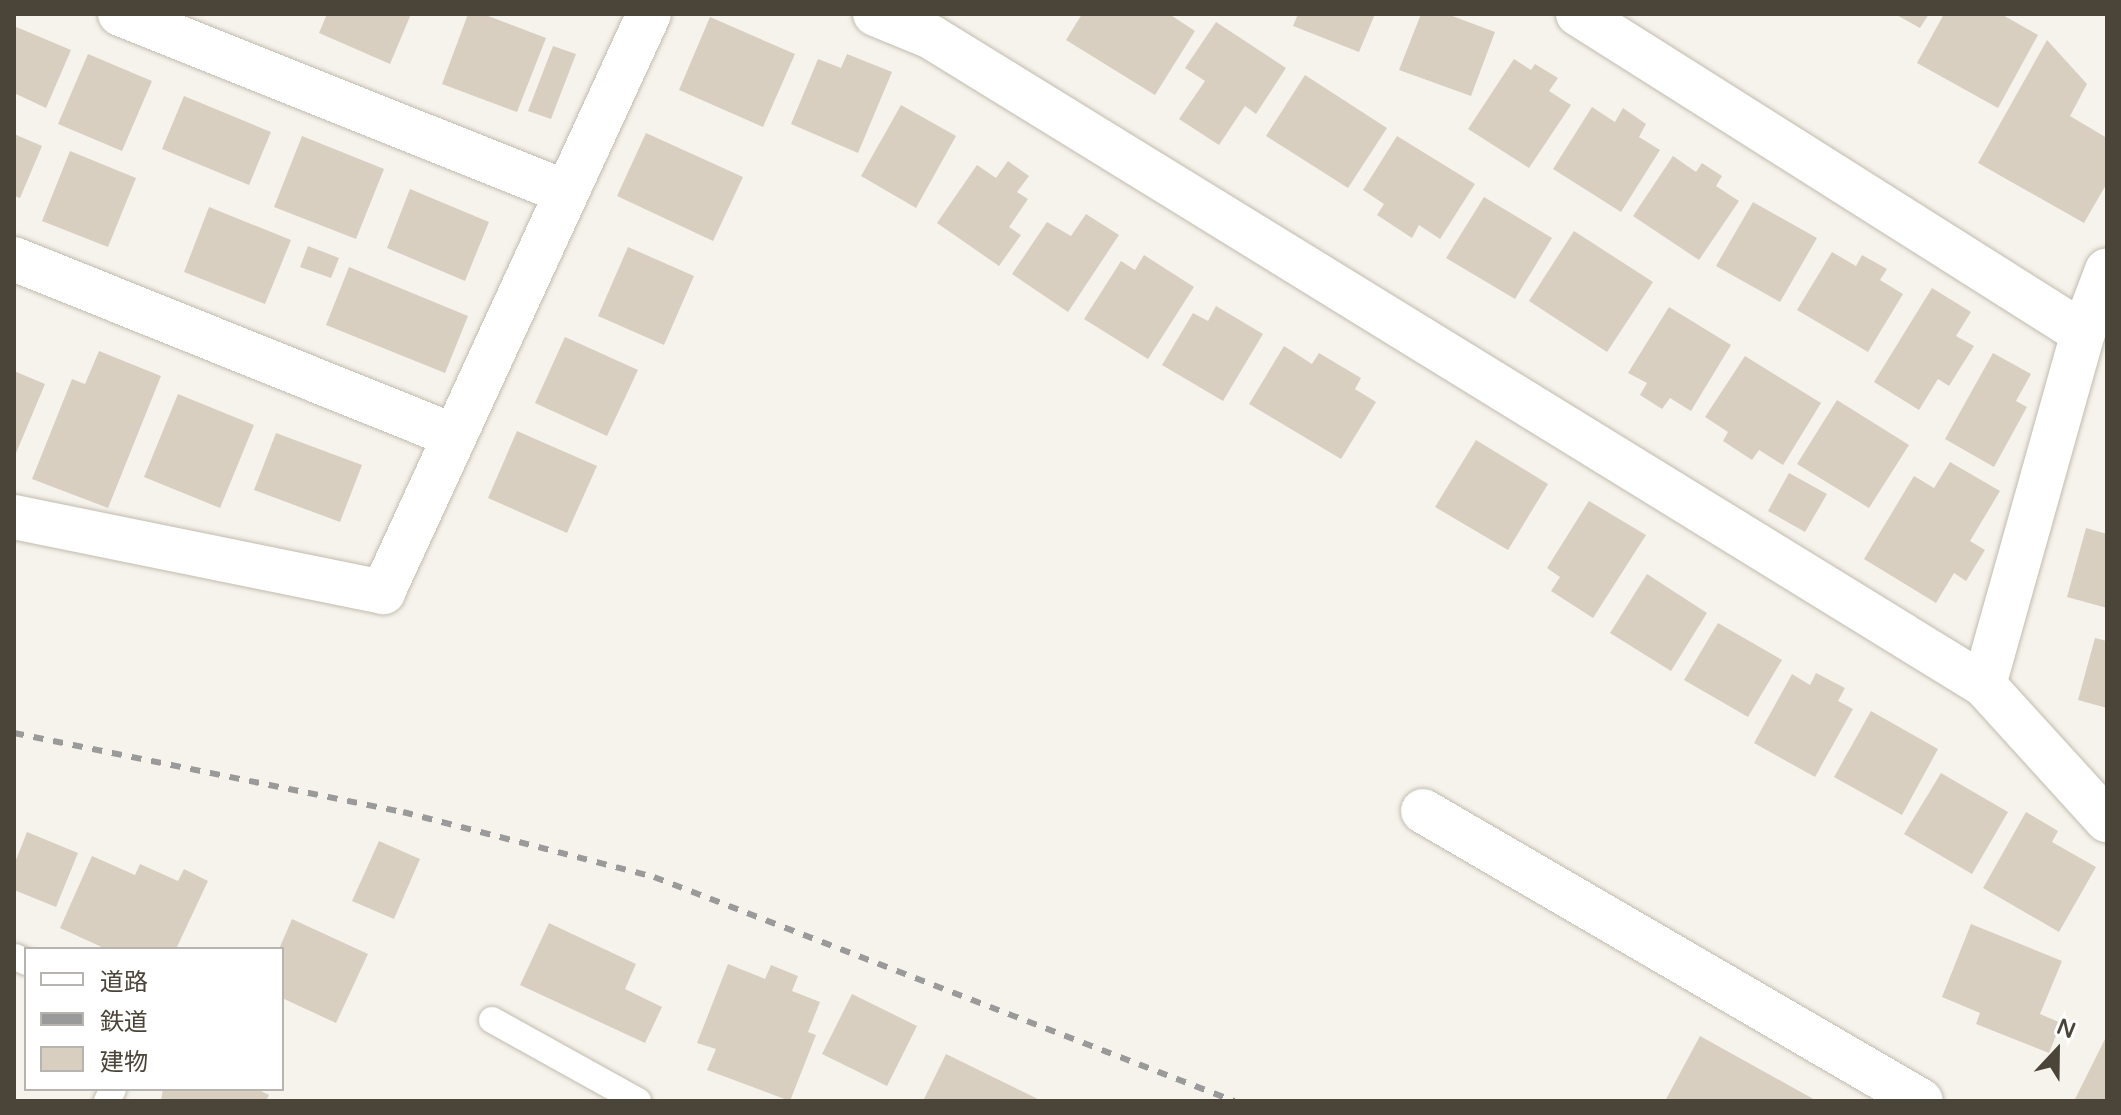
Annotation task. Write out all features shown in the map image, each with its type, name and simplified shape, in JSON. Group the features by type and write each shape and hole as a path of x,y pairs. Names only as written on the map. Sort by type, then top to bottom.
{"street":[{"path":"120,14 565,192"},
{"path":"14,517 383,592 649,14"},
{"path":"875,14 931,37 1984,685 2107,820"},
{"path":"1578,14 2083,333"},
{"path":"14,259 455,436"},
{"path":"1984,685 2083,333 2107,270"},
{"path":"1423,811 1921,1101"}],"lane":[{"path":"492,1020 624,1098"}],"building":[{"path":"327,14 411,14 390,64 319,33"},
{"path":"468,14 483,14 546,38 517,112 442,84"},
{"path":"1082,14 1169,14 1195,31 1155,95 1066,40"},
{"path":"1298,14 1375,14 1359,52 1293,26"},
{"path":"1421,14 1447,14 1495,32 1471,96 1399,70"},
{"path":"1895,14 1929,14 1920,28"},
{"path":"1944,14 2001,14 2038,35 1998,108 1917,63"},
{"path":"710,17 795,54 763,127 679,90"},
{"path":"1216,22 1286,68 1256,114 1245,106 1219,145 1179,119 1205,81 1185,68"},
{"path":"14,26 71,50 46,108 14,93"},
{"path":"2047,40 2087,84 2070,116 2107,138 2107,183 2084,223 1978,163"},
{"path":"553,46 576,54 551,119 528,111"},
{"path":"88,54 152,81 122,151 58,124"},
{"path":"847,54 892,72 858,153 791,124 818,59 841,68"},
{"path":"1514,59 1531,70 1535,64 1558,78 1549,91 1571,105 1529,168 1468,129"},
{"path":"1305,75 1387,128 1348,188 1266,136"},
{"path":"184,96 271,132 249,185 162,149"},
{"path":"901,105 956,136 916,208 861,176"},
{"path":"1592,107 1615,122 1623,108 1646,124 1639,137 1660,150 1621,212 1553,169"},
{"path":"646,133 743,177 713,241 617,196"},
{"path":"14,134 42,146 20,198 14,196"},
{"path":"302,136 384,169 356,239 274,207"},
{"path":"1397,136 1475,184 1440,239 1419,225 1412,238 1377,215 1384,204 1363,190"},
{"path":"70,151 136,178 108,247 42,221"},
{"path":"1673,156 1696,172 1702,163 1722,176 1716,186 1739,201 1699,260 1633,216"},
{"path":"1008,161 1029,176 1017,192 1028,199 1009,227 1021,235 999,266 937,223 977,165 996,178"},
{"path":"410,189 489,222 465,281 387,248"},
{"path":"1484,197 1552,238 1515,299 1446,258"},
{"path":"1753,202 1817,238 1780,302 1716,266"},
{"path":"209,207 291,240 265,304 184,272"},
{"path":"1086,214 1119,235 1068,312 1012,274 1047,222 1071,236"},
{"path":"1574,231 1653,282 1607,352 1529,301"},
{"path":"308,246 339,258 331,278 300,267"},
{"path":"628,247 694,276 664,345 598,316"},
{"path":"1832,252 1856,266 1862,255 1887,269 1880,280 1903,294 1868,352 1797,310"},
{"path":"1144,255 1194,287 1148,359 1084,319 1121,261 1135,270"},
{"path":"349,267 468,316 445,373 326,325"},
{"path":"1932,288 1971,312 1956,336 1974,346 1949,386 1938,379 1919,410 1874,382"},
{"path":"1216,306 1263,334 1223,401 1162,365 1193,313 1208,321"},
{"path":"1669,307 1731,345 1691,411 1670,398 1662,409 1640,395 1647,383 1628,373"},
{"path":"565,337 638,370 607,436 535,403"},
{"path":"1284,346 1312,364 1319,353 1361,378 1355,389 1376,402 1341,459 1249,404"},
{"path":"99,351 161,376 108,508 32,479 72,379 85,384"},
{"path":"1993,353 2031,374 2016,401 2027,407 1994,467 1945,439"},
{"path":"1745,356 1821,403 1783,465 1759,450 1752,460 1723,441 1728,432 1705,417"},
{"path":"14,371 45,384 14,458"},
{"path":"178,394 254,425 220,508 144,477"},
{"path":"1837,400 1909,445 1869,508 1797,464"},
{"path":"517,431 597,466 567,533 488,498"},
{"path":"276,433 362,465 340,522 254,490"},
{"path":"1476,440 1548,484 1508,550 1435,507"},
{"path":"1950,462 2000,491 1970,541 1985,550 1966,581 1954,573 1936,603 1864,559 1914,476 1934,488"},
{"path":"1789,473 1827,494 1805,532 1768,511"},
{"path":"1589,501 1646,535 1593,618 1551,591 1560,577 1547,568"},
{"path":"2086,528 2107,534 2107,608 2067,597"},
{"path":"1647,574 1707,613 1671,671 1610,633"},
{"path":"1718,623 1782,660 1748,717 1684,680"},
{"path":"2095,638 2107,641 2107,708 2078,700"},
{"path":"1816,673 1845,688 1838,701 1853,709 1815,777 1754,743 1792,674 1810,685"},
{"path":"1871,711 1938,749 1902,815 1834,777"},
{"path":"1941,773 2008,812 1972,874 1904,834"},
{"path":"2026,812 2058,831 2052,842 2096,867 2059,932 1983,888"},
{"path":"27,832 78,853 56,907 14,890 14,865"},
{"path":"379,841 420,859 394,919 352,901"},
{"path":"92,856 135,875 140,864 178,881 184,869 208,881 177,947 102,947 60,928"},
{"path":"292,919 368,954 336,1023 284,999 284,947 280,947"},
{"path":"549,923 636,964 625,989 662,1007 645,1043 520,985"},
{"path":"1971,924 2062,961 2040,1014 2061,1023 2049,1053 1976,1024 1980,1013 1942,997"},
{"path":"728,964 765,979 771,965 798,976 792,991 820,1002 808,1032 816,1035 790,1101 707,1070 716,1049 697,1043"},
{"path":"852,994 917,1026 887,1086 822,1054"},
{"path":"2107,1035 2107,1101 2074,1101"},
{"path":"1700,1036 1817,1101 1665,1101"},
{"path":"946,1054 1042,1101 923,1101"},
{"path":"163,1091 261,1091 269,1095 266,1101 161,1101"}],"railway":[{"path":"14,733 403,812 654,877 1234,1101"}]}
